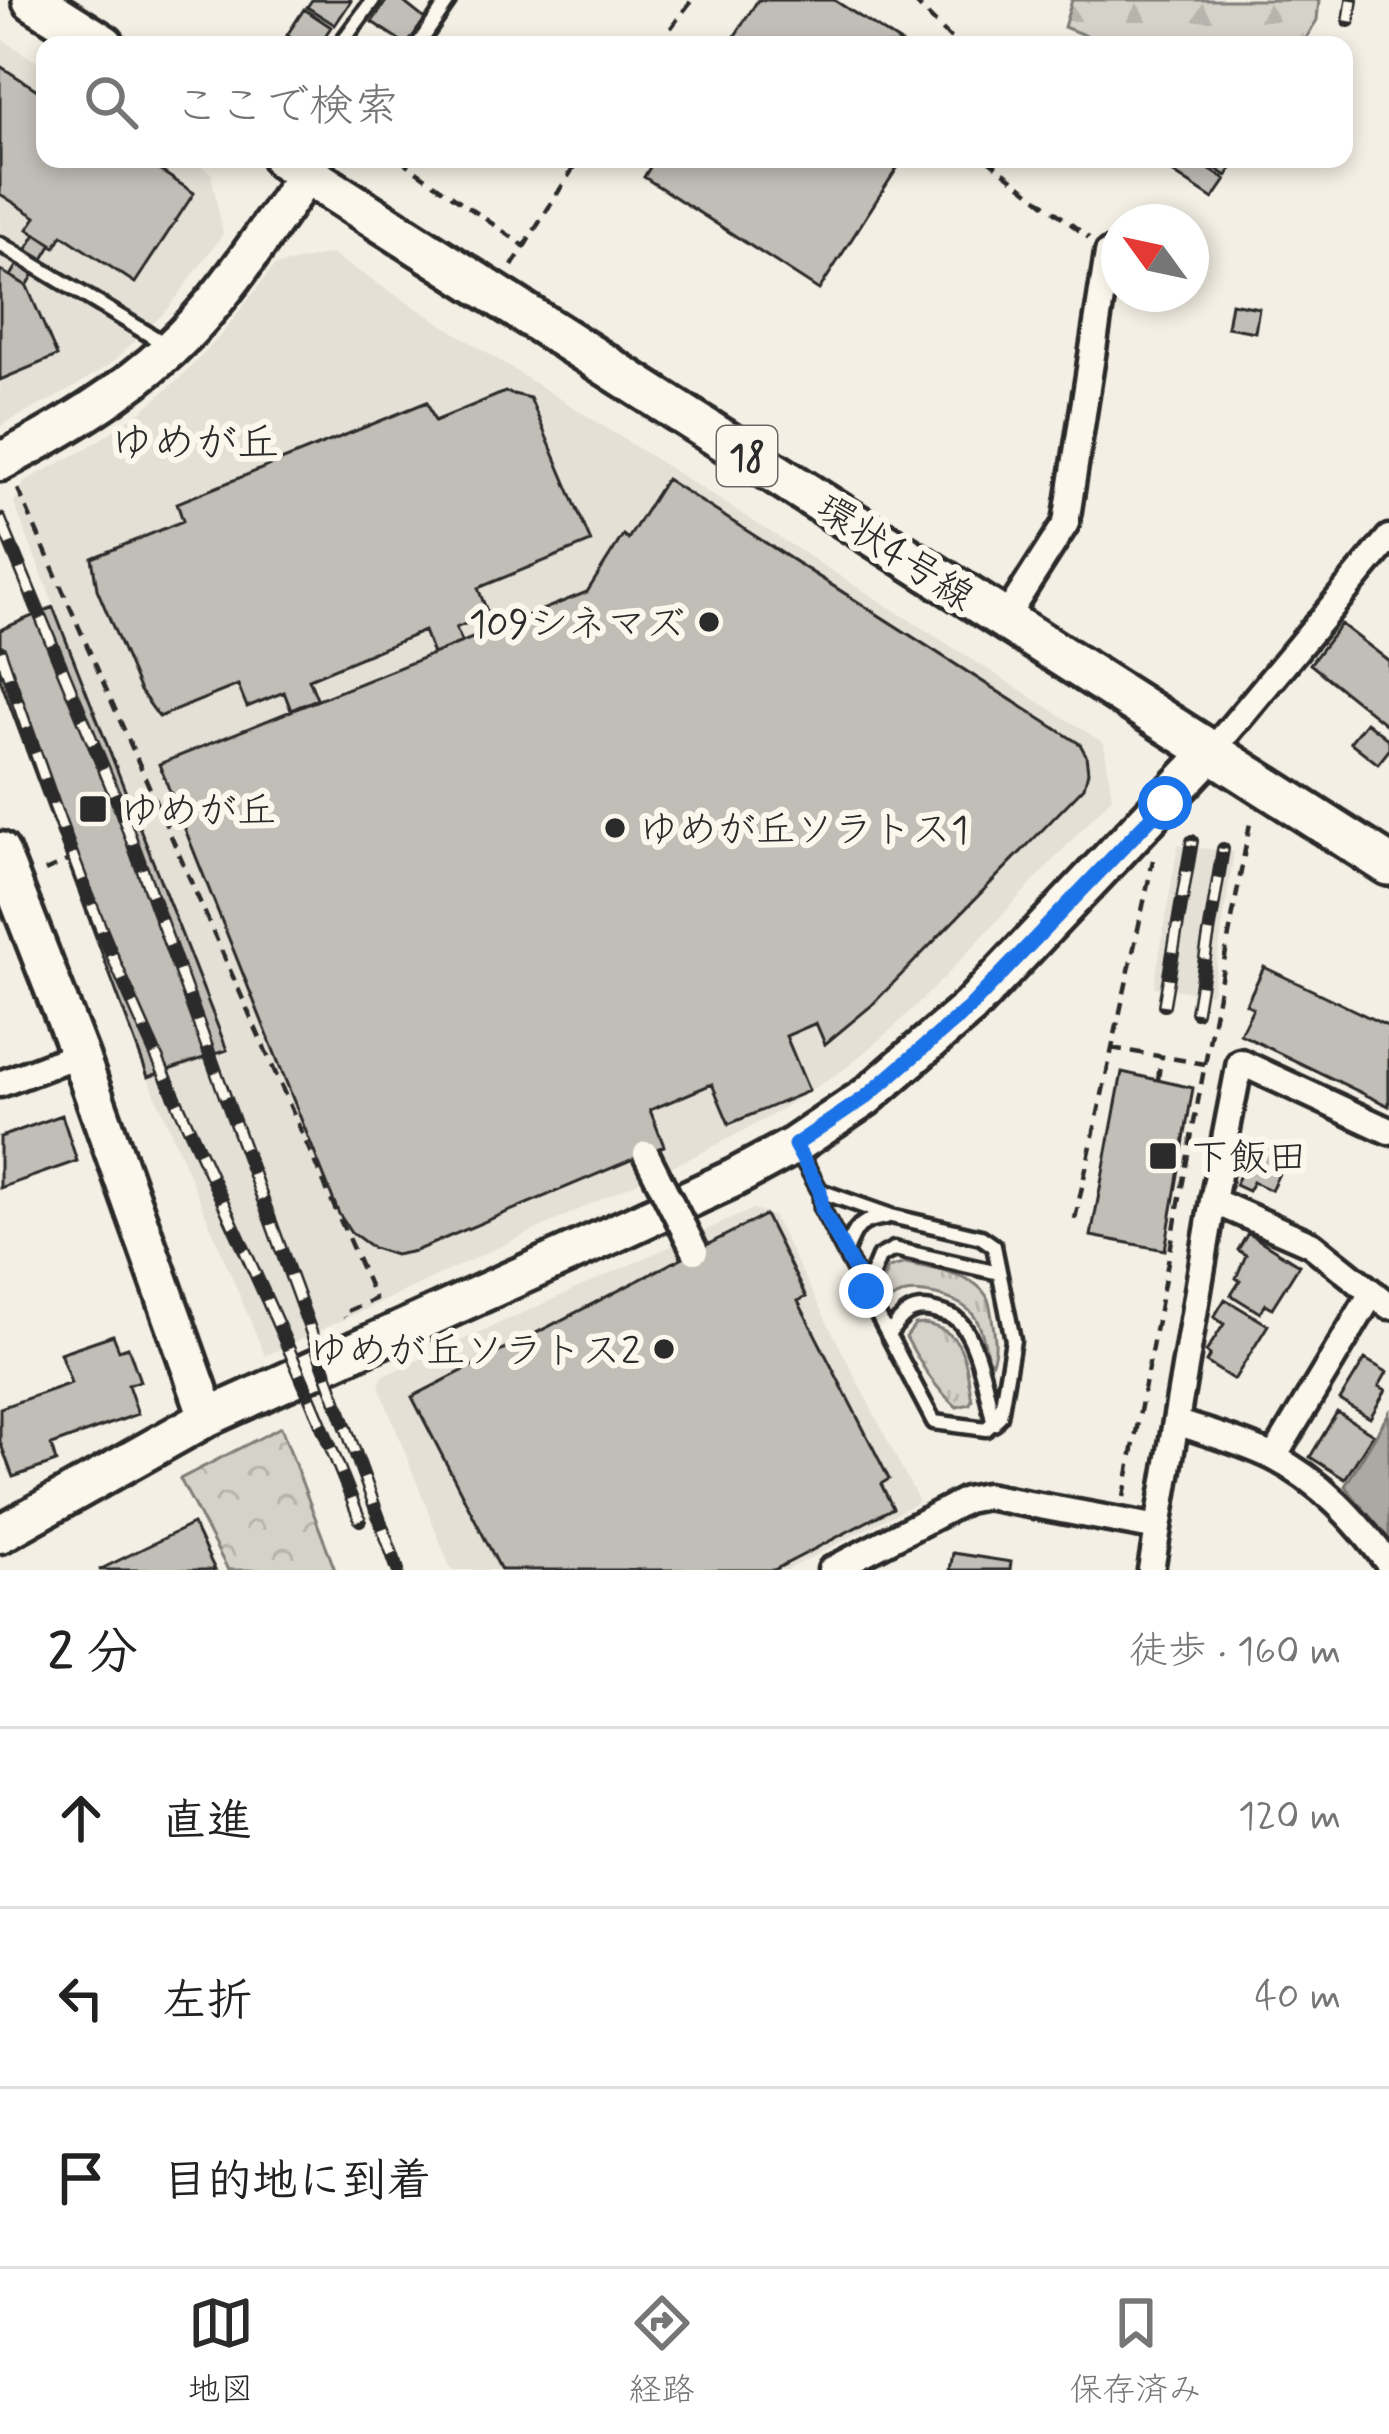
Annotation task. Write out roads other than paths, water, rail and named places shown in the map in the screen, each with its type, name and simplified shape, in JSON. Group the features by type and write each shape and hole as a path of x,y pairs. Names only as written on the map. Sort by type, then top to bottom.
{"main road":[{"path":"33,0 90,36"},
{"name":"環状4号線","path":"304,168 1389,865"}],"street":[{"path":"7,471 171,348 213,303 301,168"},
{"path":"1004,620 1066,523 1101,298"},
{"path":"0,1534 208,1417 734,1178 795,1145 866,1097 969,1008 1211,752 1389,538"},
{"path":"0,851 79,1054 208,1417"},
{"path":"0,1084 79,1054"},
{"path":"1151,1570 1240,1062 1389,1131"},
{"path":"646,1154 695,1251"},
{"path":"1213,1201 1311,1244 1381,1299 1274,1457"},
{"path":"1176,1422 1274,1457 1328,1494 1389,1564"},
{"path":"831,1570 966,1500 986,1496 1158,1528"}],"lane":[{"path":"347,36 373,0"},
{"path":"424,36 449,0"},
{"path":"0,244 171,348"},
{"path":"795,1145 820,1191 822,1209 934,1422 986,1429 994,1424 1000,1416 1013,1340 994,1246 981,1237 891,1216 820,1191"},
{"path":"846,1251 863,1221 891,1216"},
{"path":"866,1291 879,1257 894,1249 999,1273"},
{"path":"888,1335 904,1314 916,1309 954,1317 970,1337 994,1424"}],"railway":[{"path":"1349,21 1352,0"},
{"path":"0,519 118,803 398,1570"},
{"path":"0,651 104,936 360,1520"},
{"path":"1164,1005 1192,841"},
{"path":"1196,1012 1223,849"}],"place":[{"name":"109シネマズ","path":"709,622"},
{"name":"ゆめが丘","path":"93,809"},
{"name":"ゆめが丘ソラトス1","path":"615,828"},
{"name":"下飯田","path":"1163,1156"},
{"name":"ゆめが丘ソラトス2","path":"664,1349"}],"district":[{"name":"ゆめが丘","path":"195,441"}]}
